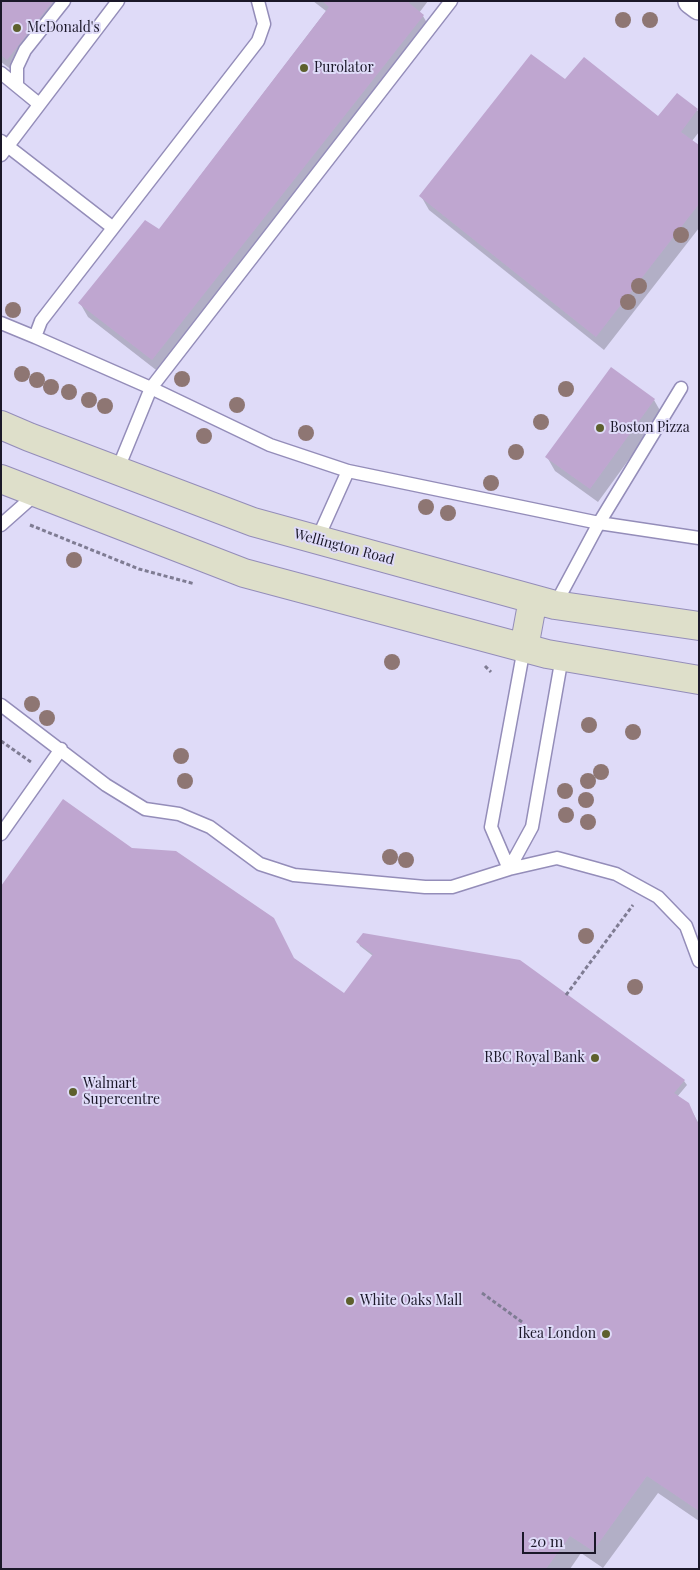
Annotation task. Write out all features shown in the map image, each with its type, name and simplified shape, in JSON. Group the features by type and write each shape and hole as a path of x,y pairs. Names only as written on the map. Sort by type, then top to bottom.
{"main road":[{"name":"Wellington Road","path":"1,424 29,437 253,522 544,602 699,626"},
{"path":"1,479 244,573 562,657 699,680"},
{"path":"524,648 544,602"}],"street":[{"path":"691,1 699,7"}],"lane":[{"path":"17,86 17,67 25,50 64,1"},
{"path":"112,227 4,147 118,1"},
{"path":"35,337 41,321 258,41 264,24 258,1"},
{"path":"118,471 151,388 451,1"},
{"path":"1,73 39,104"},
{"path":"1,323 151,388 270,445 348,472 599,523 699,538"},
{"path":"544,602 599,523 681,388"},
{"path":"317,540 348,472"},
{"path":"1,525 38,493"},
{"path":"509,869 491,827 524,648"},
{"path":"509,869 532,826 562,657"},
{"path":"1,704 106,785 145,809 179,814 210,828 260,864 294,875 425,887 452,887 509,869 557,858 616,874 658,897 686,926 699,962"},
{"path":"1,834 60,749"}],"path":[{"path":"1,741 45,773"},
{"path":"566,994 644,890"},
{"path":"482,1293 522,1322"}],"building":[{"name":"McDonald's","path":"1,1 53,1 7,60 1,55"},
{"path":"322,1 410,1 409,3 424,15 152,360 78,303 145,220 159,229 329,7"},
{"path":"531,54 565,79 584,57 658,116 677,93 698,109 681,132 699,145 699,204 596,337 419,196"},
{"name":"Boston Pizza","path":"611,367 655,399 590,489 545,457"},
{"name":"White Oaks Mall","path":"63,799 132,848 176,851 274,918 294,958 344,993 373,954 356,942 363,933 520,960 685,1080 674,1093 689,1103 699,1126 699,1511 647,1476 593,1551 570,1536 546,1569 1,1569 1,886"}],"place":[{"name":"McDonald's","path":"17,28"},
{"name":"Purolator","path":"304,68"},
{"name":"Boston Pizza","path":"600,428"},
{"name":"RBC Royal Bank","path":"595,1058"},
{"name":"Walmart Supercentre","path":"73,1092"},
{"name":"White Oaks Mall","path":"350,1301"},
{"name":"Ikea London","path":"606,1334"}]}
